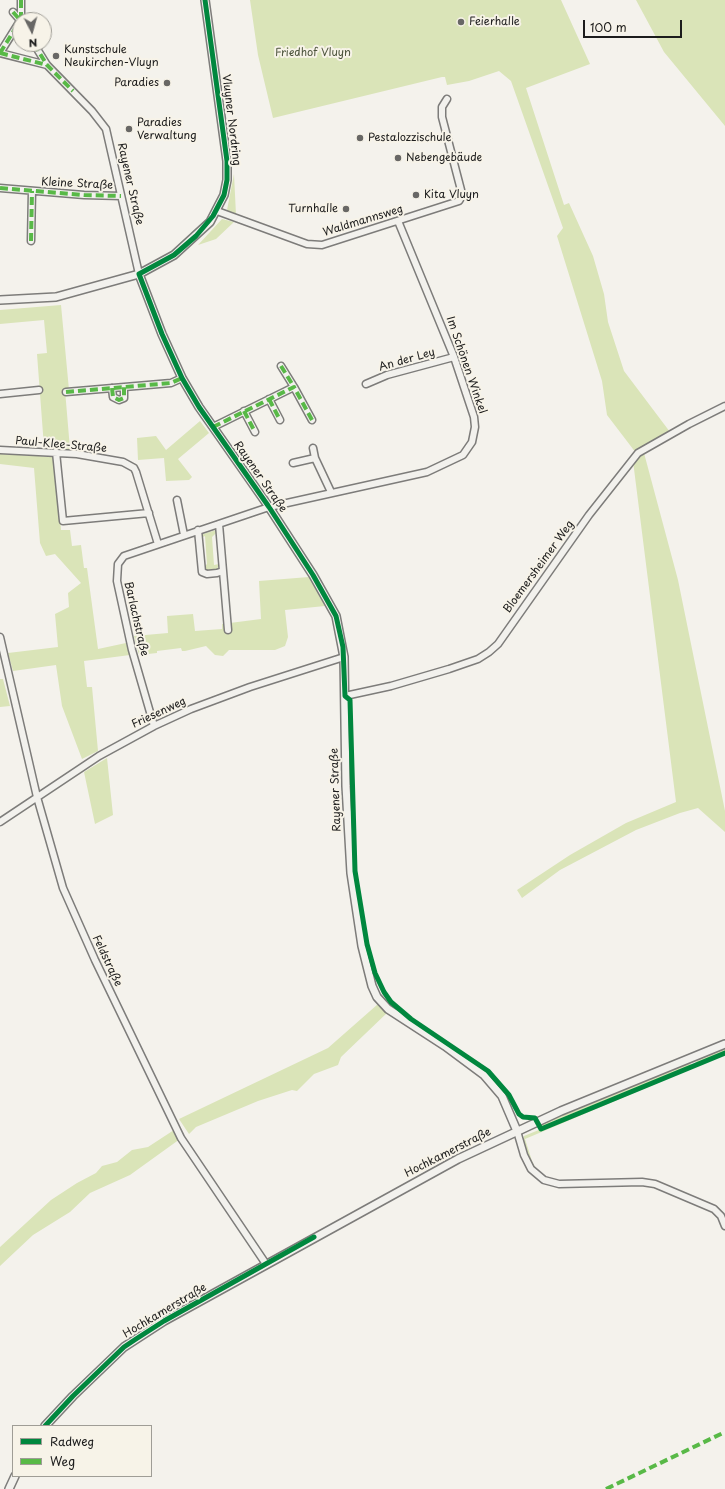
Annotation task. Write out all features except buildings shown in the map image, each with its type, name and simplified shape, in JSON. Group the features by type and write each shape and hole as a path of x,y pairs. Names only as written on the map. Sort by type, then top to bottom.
{"street":[{"path":"20,12 21,0"},
{"name":"Vluyner Nordring","path":"0,300 56,297 139,274 174,255 205,227 217,211 224,194 227,180 228,161 204,0"},
{"path":"12,33 0,53 47,65"},
{"name":"Rayener Straße","path":"39,52 47,65 92,111 106,129 139,274 162,334 182,378 213,427 269,507 331,605 339,626 344,658 344,696 351,873 362,946 372,986 377,997 388,1009 477,1069 494,1086 507,1104 517,1131"},
{"name":"Waldmannsweg","path":"217,211 307,244 322,245 459,201 462,196 442,117 442,108 447,98"},
{"name":"Kleine Straße","path":"0,188 101,196 121,196"},
{"name":"Kleine Straße","path":"31,241 32,191"},
{"name":"Im Schönen Winkel","path":"269,507 331,492 427,472 463,455 472,442 475,427 474,417 454,357 398,221"},
{"name":"An der Ley","path":"366,384 387,375 454,357"},
{"path":"281,366 312,420"},
{"path":"66,392 171,383 182,378"},
{"path":"112,388 113,397 119,400 125,395 124,387"},
{"path":"213,427 294,387"},
{"path":"0,394 39,390"},
{"path":"269,399 280,420"},
{"name":"Bloemersheimer Weg","path":"344,696 391,686 449,669 478,659 489,652 498,644 584,521 638,454 689,424 725,406"},
{"path":"244,411 255,432"},
{"path":"313,448 314,458 331,492"},
{"name":"Paul-Klee-Straße","path":"0,450 56,452 116,460 134,468 158,544"},
{"path":"56,452 63,521 149,513"},
{"path":"293,463 314,458"},
{"path":"177,500 184,535"},
{"name":"Barlachstraße","path":"154,726 132,650 117,581 118,564 124,556 269,507"},
{"path":"219,524 228,630"},
{"path":"198,530 202,572 208,574 223,571"},
{"name":"Feldstraße","path":"0,637 37,797 63,888 95,960 179,1132 219,1196 266,1264"},
{"name":"Friesenweg","path":"0,822 99,756 154,726 191,709 242,690 344,658"},
{"name":"Hochkamerstraße","path":"47,1425 73,1396 130,1343 164,1321 451,1163 517,1131 725,1044"},
{"path":"517,1131 524,1155 531,1169 544,1180 559,1184 642,1182 655,1184 666,1187 714,1209 720,1216 725,1226"},
{"path":"10,1489 15,1477"}],"green space":[{"name":"Friedhof Vluyn","path":"250,0 561,0 590,64 526,88 564,205 569,203 593,256 604,294 608,322 624,371 670,432 636,453 607,415 602,381 557,236 563,228 511,81 499,71 469,81 447,85 445,77 442,77 273,118 258,55"},
{"path":"636,0 725,0 725,126 664,52"},
{"path":"234,174 236,215 227,210"},
{"path":"222,219 234,222 216,239 198,245"},
{"path":"61,305 69,390 65,390 70,449 44,447 37,354 47,353 44,320 0,324 0,310"},
{"path":"200,421 209,433 178,459 192,477 189,480 166,481 164,458 138,460 137,438 156,436 166,450"},
{"path":"644,453 678,580 725,811 725,832 698,808 680,813 636,830 560,870 522,898 517,890 570,855 626,823 676,802 633,461"},
{"path":"0,454 55,457 61,530 70,530 72,546 81,545 84,568 87,568 98,649 126,643 130,655 84,661 87,687 92,687 98,751 82,759 62,706 56,665 13,671 8,653 58,647 55,614 69,607 68,593 81,583 55,554 46,556 40,543 34,468 0,464"},
{"path":"216,530 217,532 212,537 214,565 219,564 217,570 209,572 204,567 207,564 205,536 201,538 200,535"},
{"path":"309,577 325,606 285,610 288,637 285,646 275,650 229,650 223,656 215,655 206,646 185,651 182,651 181,648 139,655 134,636 168,633 167,616 193,614 195,631 222,629 222,624 261,619 259,581"},
{"path":"0,679 3,679 10,706 0,707"},
{"path":"107,758 113,815 95,824 84,772"},
{"path":"378,1004 388,1012 341,1057 338,1065 314,1074 297,1091 292,1090 258,1101 196,1127 189,1134 179,1119 328,1048"},
{"path":"725,1047 725,1051 695,1063 699,1058"},
{"path":"688,1063 692,1065 542,1127 540,1124"},
{"path":"693,1067 525,1139 537,1171 544,1177 535,1171 523,1142 524,1136"},
{"path":"174,1130 180,1139 130,1175 90,1193 70,1212 33,1235 0,1266 0,1247 51,1200 77,1183 96,1173 102,1166 117,1162 132,1150 148,1147"},
{"path":"544,1177 554,1180 581,1181 550,1181"}],"marked path":[{"path":"21,0 21,12"},
{"path":"0,53 12,34"},
{"path":"39,52 47,65 73,91"},
{"path":"0,53 47,65"},
{"path":"0,188 84,195 121,196"},
{"path":"31,241 32,191"},
{"path":"281,366 294,387"},
{"path":"66,392 171,383 182,378"},
{"path":"112,388 113,397 119,400 124,398 124,387"},
{"path":"213,427 294,387 312,420"},
{"path":"269,399 280,420"},
{"path":"244,411 255,432"},
{"path":"606,1489 725,1432"}],"cycle path":[{"path":"205,0 227,161 227,180 224,195 213,216 196,236 174,255 139,274 162,334 182,378 199,407 269,507 313,575 336,616 343,647 345,696 350,700 355,871 367,944 375,973 384,992 391,1002 411,1019 488,1071 509,1095 519,1114 523,1117 535,1118 541,1129 725,1053"},
{"path":"46,1425 73,1396 124,1347 164,1321 314,1237"}],"place":[{"name":"Feierhalle","path":"461,22"},
{"name":"Kunstschule Neukirchen-Vluyn","path":"56,56"},
{"name":"Paradies","path":"167,83"},
{"name":"Paradies Verwaltung","path":"129,129"},
{"name":"Pestalozzischule","path":"360,138"},
{"name":"Nebengebäude","path":"398,158"},
{"name":"Kita Vluyn","path":"416,195"},
{"name":"Turnhalle","path":"346,209"}]}
